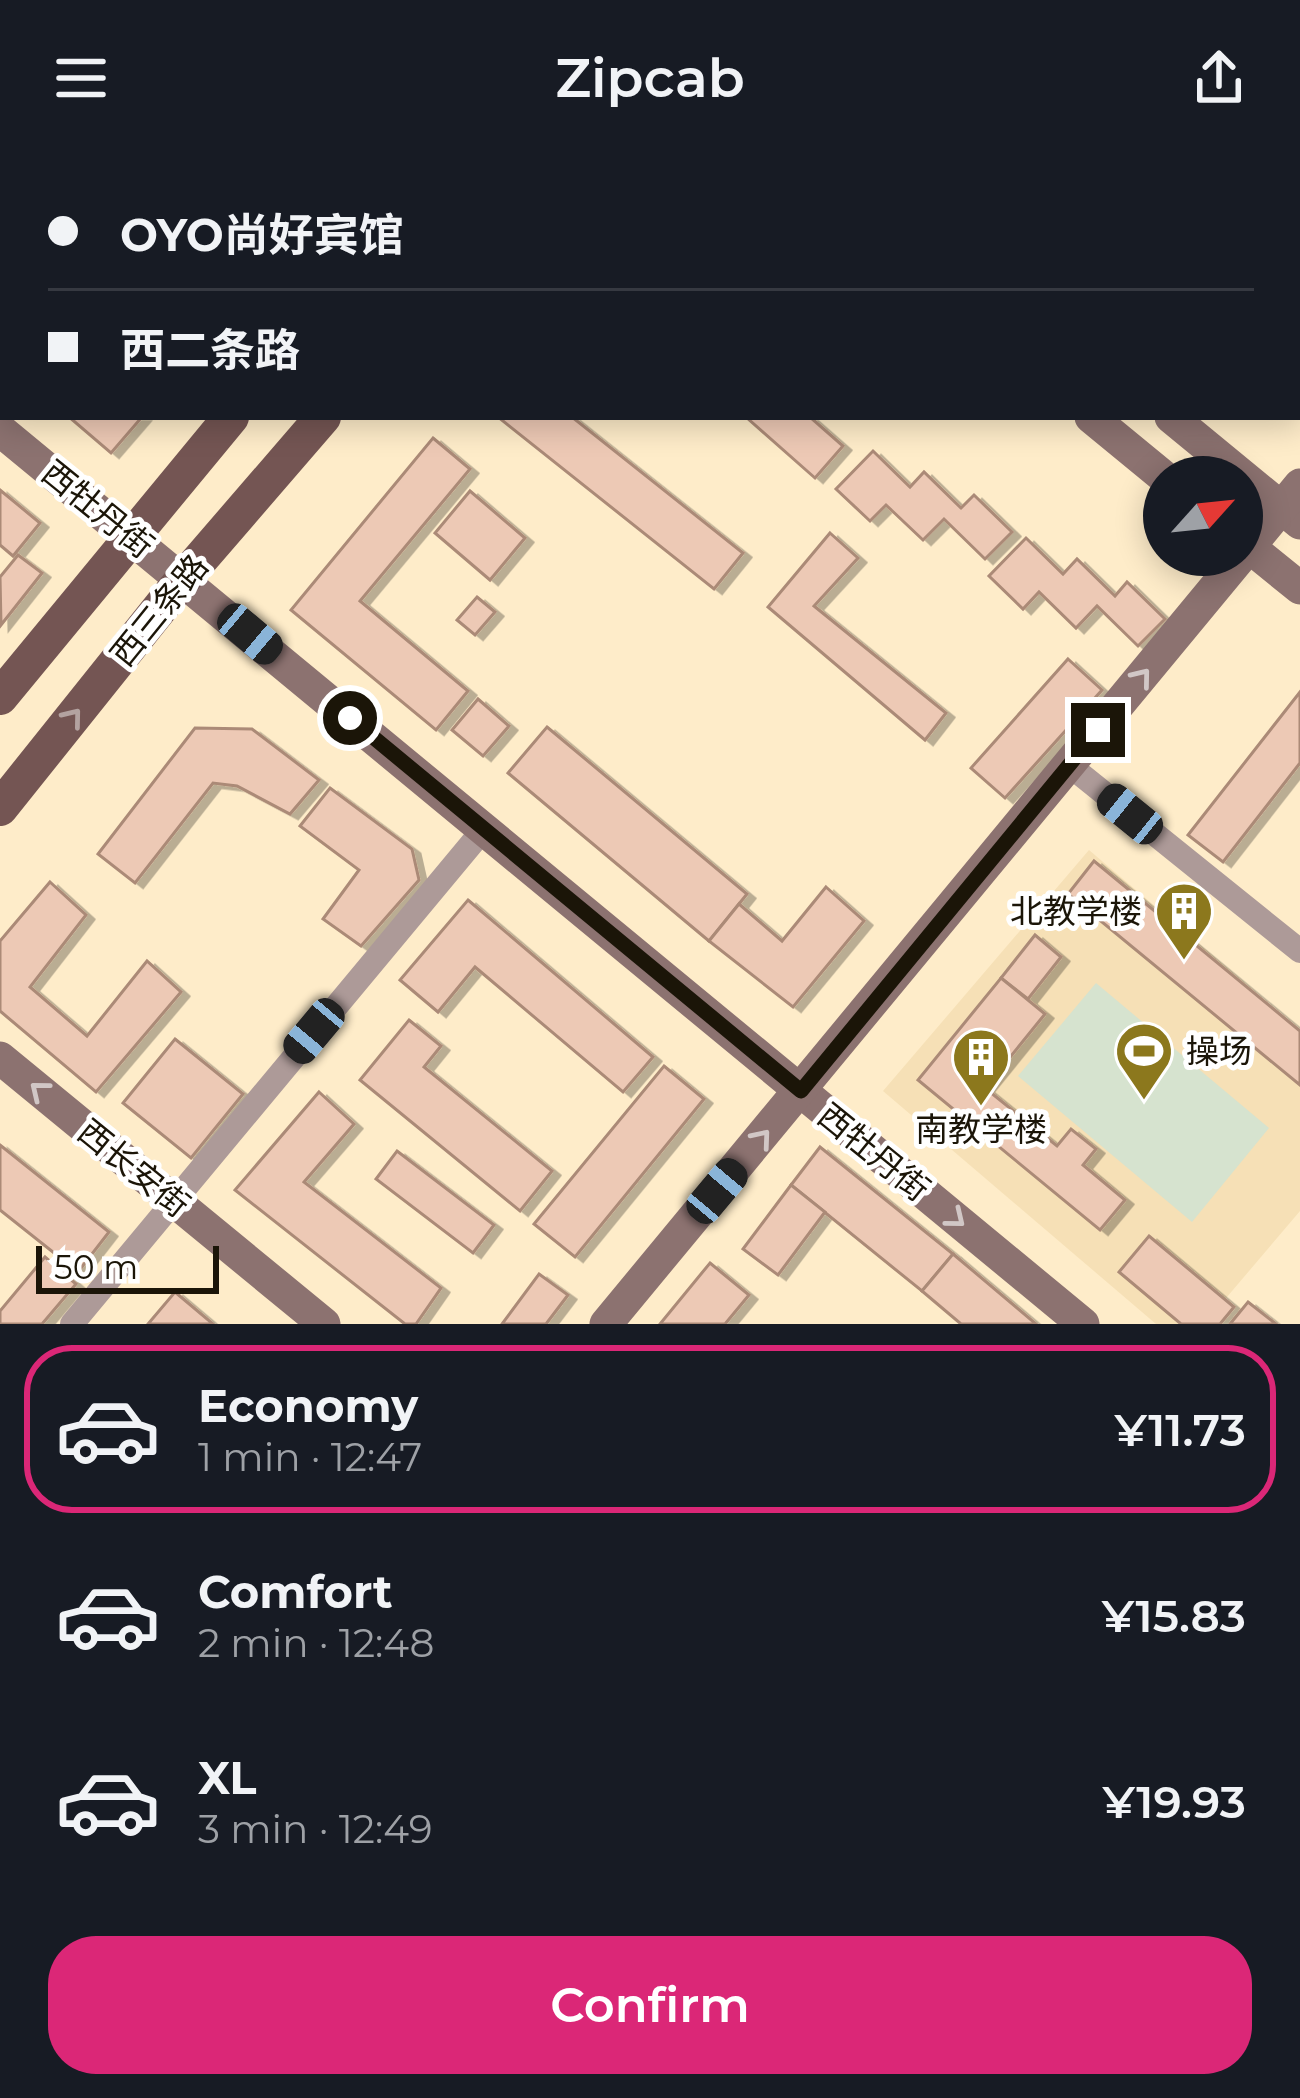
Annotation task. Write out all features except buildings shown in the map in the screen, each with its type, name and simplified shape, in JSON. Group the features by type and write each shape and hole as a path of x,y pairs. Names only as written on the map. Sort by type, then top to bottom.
{"main road":[{"name":"西三条路","path":"0,698 228,420"},
{"name":"西三条路","path":"0,808 184,578 320,420"},
{"path":"1094,420 1143,460"},
{"path":"1175,420 1294,505 1263,530"},
{"name":"西牡丹街","path":"0,430 1083,1324"},
{"path":"1263,558 1300,588"},
{"path":"606,1324 1220,576"},
{"name":"西长安街","path":"0,1058 324,1324"}],"street":[{"path":"1069,765 1300,951"},
{"path":"72,1324 483,830"}],"shaded area":[{"path":"1089,850 1300,1030 1300,1211 1204,1324 1156,1324 883,1091"}],"green space":[{"name":"操场","path":"1096,983 1269,1128 1192,1222 1018,1076"}],"place":[{"name":"北教学楼","path":"1184,962"},
{"name":"操场","path":"1144,1102"},
{"name":"南教学楼","path":"981,1108"}],"route":[{"path":"350,718 801,1091 1098,730"}]}
